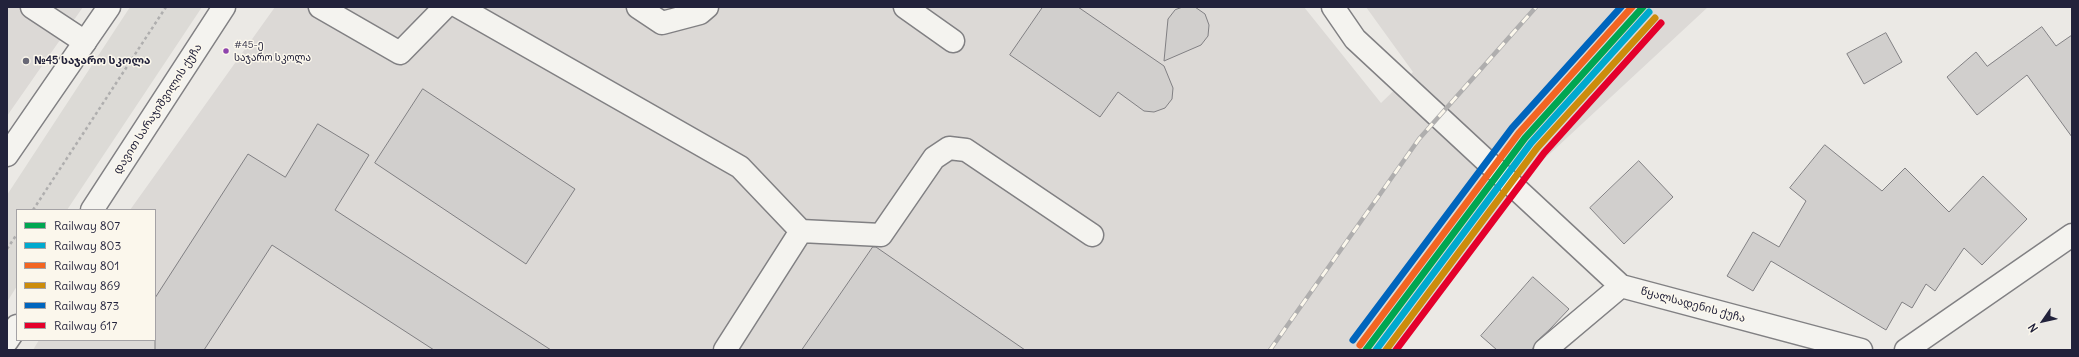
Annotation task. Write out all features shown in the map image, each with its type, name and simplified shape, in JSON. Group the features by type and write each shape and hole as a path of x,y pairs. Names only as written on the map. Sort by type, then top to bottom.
{"street":[{"path":"32,7 85,42"},
{"path":"7,156 109,7"},
{"name":"დავით სარაჯიშვილის ქუჩა","path":"93,209 224,7"},
{"path":"320,7 400,53 445,7"},
{"path":"459,7 740,166 801,231 881,235 934,158 949,148 966,150 1092,235"},
{"path":"638,7 662,23 700,13 707,7"},
{"path":"905,7 953,40"},
{"path":"1333,7 1355,39 1621,286 1545,350"},
{"path":"725,350 801,231"},
{"path":"1906,350 2072,235"},
{"name":"წყალსადენის ქუჩა","path":"1621,286 1861,350"},
{"path":"7,342 16,328"}],"path":[{"path":"34,209 166,7"},
{"path":"7,249 16,236"}],"shaded area":[{"name":"№45 საჯარო სკოლა","path":"7,7 83,7 7,116"},
{"path":"130,7 202,7 68,209 16,209 16,288 7,302 7,195"},
{"path":"275,7 1304,7 1381,103 1413,72 1366,7 1708,7 1528,174 1393,350 33,350 38,341 156,341 156,209 131,209"}],"building":[{"path":"1043,7 1078,7 1164,66 1173,88 1172,99 1165,108 1154,112 1144,111 1118,92 1100,117 1010,55"},
{"path":"1183,7 1195,7 1205,14 1209,25 1208,36 1201,45 1164,61 1168,19 1175,10"},
{"path":"2042,27 2056,46 2072,35 2072,137 2027,75 1977,115 1947,77 1976,52 1987,66"},
{"path":"1886,33 1902,62 1864,84 1847,54"},
{"path":"423,89 575,189 526,264 375,163"},
{"path":"318,124 369,155 335,210 551,350 434,350 272,245 204,350 155,350 156,296 248,154 285,177"},
{"path":"1825,145 1882,191 1905,168 1949,212 1983,176 2027,219 1982,265 1964,248 1935,291 1926,284 1912,308 1902,302 1886,330 1771,261 1753,291 1727,276 1753,232 1779,247 1806,201 1790,188"},
{"path":"1639,161 1673,197 1624,244 1590,208"},
{"path":"873,247 876,247 1025,350 802,350"},
{"path":"1533,277 1569,309 1537,341 1532,350 1497,350 1481,336"}],"railway":[{"path":"1270,350 1419,139 1536,7"}],"rail line":[{"name":"873","path":"1353,340 1512,128 1621,7"},
{"name":"801","path":"1360,345 1519,133 1632,7"},
{"name":"807","path":"1366,350 1525,138 1643,7"},
{"name":"803","path":"1376,350 1531,143 1649,12"},
{"name":"869","path":"1386,350 1537,148 1655,18"},
{"name":"617","path":"1396,350 1544,153 1661,23"}],"place":[{"name":"#45-ე საჯარო სკოლა","path":"226,51"},
{"name":"№45 საჯარო სკოლა","path":"26,61"}]}
